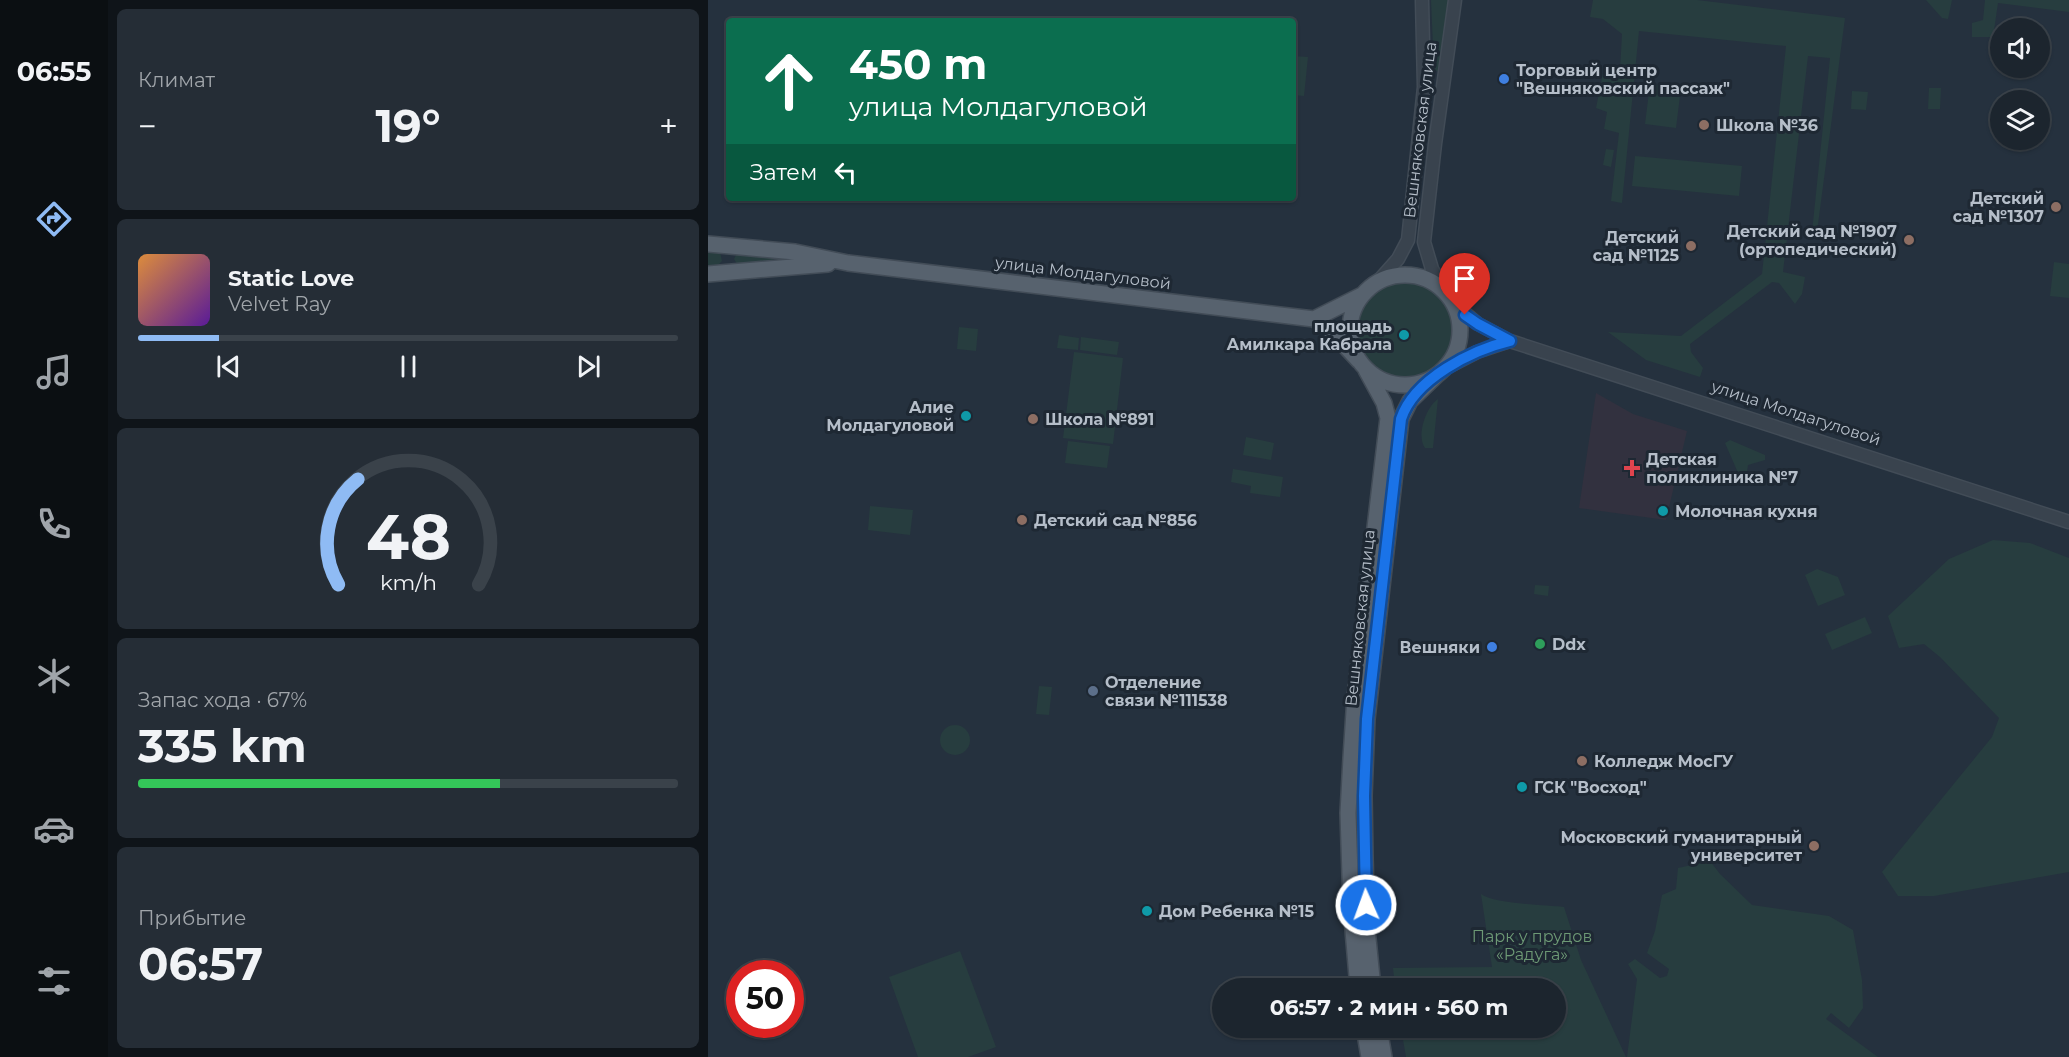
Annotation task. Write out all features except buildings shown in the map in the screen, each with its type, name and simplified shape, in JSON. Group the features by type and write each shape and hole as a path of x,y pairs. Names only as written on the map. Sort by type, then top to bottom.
{"main road":[{"name":"улица Молдагуловой","path":"708,244 782,251 848,263 1314,319"},
{"name":"улица Молдагуловой","path":"708,274 848,263"},
{"path":"1407,275 1434,283 1450,299 1460,322 1461,334 1457,349 1441,372 1423,382 1395,385 1383,381 1363,365 1332,332 1314,319 1388,278 1407,275"},
{"path":"1363,365 1352,344 1350,329 1353,314 1369,290"},
{"name":"Вешняковская улица","path":"1357,978 1351,907 1348,813 1358,750 1388,418 1381,396 1363,365"},
{"name":"Вешняковская улица","path":"1364,681 1401,419 1410,401 1441,372"},
{"name":"Вешняковская улица","path":"1358,750 1364,796 1367,929 1372,978"},
{"path":"1366,1038 1369,1057"},
{"path":"1381,1038 1384,1057"}],"street":[{"name":"Вешняковская улица","path":"1369,290 1398,259 1408,240 1424,87 1422,0"},
{"name":"Вешняковская улица","path":"1450,299 1432,269 1424,242 1455,0"},
{"path":"781,268 786,259 782,251"},
{"name":"улица Молдагуловой","path":"1450,299 1478,324 1510,341 2069,522"},
{"path":"1441,372 1477,352 1510,341"}],"shaded area":[{"name":"Детская поликлиника №7","path":"1596,393 1633,414 1687,431 1666,520 1579,508"}],"green space":[{"path":"1431,0 1449,0 1440,72 1434,70"},
{"path":"1593,0 1697,0 1845,18 1817,232 1812,232 1830,58 1808,56 1783,272 1805,277 1802,294 1795,304 1779,283 1772,282 1690,344 1691,352 1703,368 1700,377 1646,360 1608,332 1681,336 1762,274 1786,46 1639,31 1622,203 1611,201 1619,133 1604,129 1607,112 1596,108 1604,68 1620,71 1622,34 1603,19 1590,17"},
{"path":"1926,0 1952,0 1948,19 1942,18"},
{"path":"1985,0 2069,0 2069,12 1998,3 1996,18 1990,18 1990,37 1972,37 1972,23 1983,20"},
{"path":"1296,56 1308,57 1304,96 1296,95"},
{"path":"1650,84 1681,88 1676,128 1645,124"},
{"path":"1929,88 1941,88 1940,109 1928,109"},
{"path":"1852,91 1868,92 1866,110 1851,109"},
{"path":"1606,149 1614,150 1611,167 1603,165"},
{"path":"1635,156 1742,166 1739,196 1632,186"},
{"path":"708,249 720,252 722,261 716,267 708,268"},
{"path":"737,253 771,255 774,258 772,261 737,264 734,259"},
{"path":"2054,262 2069,264 2069,298 2050,296"},
{"path":"1405,283 1423,287 1439,297 1449,313 1453,331 1449,349 1439,365 1423,375 1405,379 1387,375 1371,365 1361,349 1357,331 1361,313 1371,297 1387,287"},
{"path":"959,327 978,329 976,351 957,349"},
{"path":"1059,335 1079,338 1078,350 1057,348"},
{"path":"1081,337 1119,342 1117,355 1080,350"},
{"path":"1074,352 1123,358 1113,444 1063,438"},
{"path":"1438,399 1433,448 1425,448 1422,443 1422,429 1426,415"},
{"path":"1246,437 1274,443 1271,460 1243,455"},
{"path":"1730,440 1765,455 1765,460 1748,465 1747,472 1739,475 1725,443"},
{"path":"1068,441 1110,446 1107,468 1065,463"},
{"path":"1233,469 1283,477 1280,497 1250,493 1251,486 1231,482"},
{"path":"870,506 913,510 910,535 868,530"},
{"path":"1993,540 2030,543 2069,558 2069,872 1934,896 1898,896 1882,872 1992,737 1999,718 1940,657 1924,644 1899,648 1888,616 1949,559"},
{"path":"1817,569 1838,577 1845,595 1818,606 1805,575"},
{"path":"1535,585 1549,586 1548,596 1534,594"},
{"path":"1865,617 1872,633 1832,650 1825,634"},
{"path":"1039,686 1052,687 1049,715 1036,714"},
{"path":"955,725 966,729 970,740 966,751 955,755 944,751 940,740 944,729"},
{"path":"1710,861 1752,905 1829,916 1853,930 1862,980 1863,1008 1849,1028 1831,1013 1826,1019 1878,1057 1627,1057 1637,979 1628,964 1635,959 1660,978 1667,976 1669,969 1647,953 1655,931 1662,895 1676,889 1678,868"},
{"name":"Парк у прудов «Радуга»","path":"1481,894 1508,902 1564,907 1581,960 1626,1057 1406,1057 1403,1038 1566,1038 1566,978 1394,978 1393,968 1492,967"},
{"path":"960,951 996,1047 968,1057 918,1057 889,977"}],"place":[{"name":"Торговый центр \"Вешняковский пассаж\"","path":"1504,79"},
{"name":"Школа №36","path":"1704,125"},
{"name":"Детский сад №1307","path":"2056,207"},
{"name":"Детский сад №1907 (ортопедический)","path":"1909,240"},
{"name":"Детский сад №1125","path":"1691,246"},
{"name":"площадь Амилкара Кабрала","path":"1404,335"},
{"name":"Алие Молдагуловой","path":"966,416"},
{"name":"Школа №891","path":"1033,419"},
{"name":"Детская поликлиника №7","path":"1632,468"},
{"name":"Молочная кухня","path":"1663,511"},
{"name":"Детский сад №856","path":"1022,520"},
{"name":"Ddx","path":"1540,644"},
{"name":"Вешняки","path":"1492,647"},
{"name":"Отделение связи №111538","path":"1093,691"},
{"name":"Колледж МосГУ","path":"1582,761"},
{"name":"ГСК \"Восход\"","path":"1522,787"},
{"name":"Московский гуманитарный университет","path":"1814,846"},
{"name":"Дом Ребенка №15","path":"1147,911"}],"route":[{"path":"1366,905 1364,796 1367,719 1401,419 1410,401 1444,369 1477,352 1510,341 1465,315"}]}
